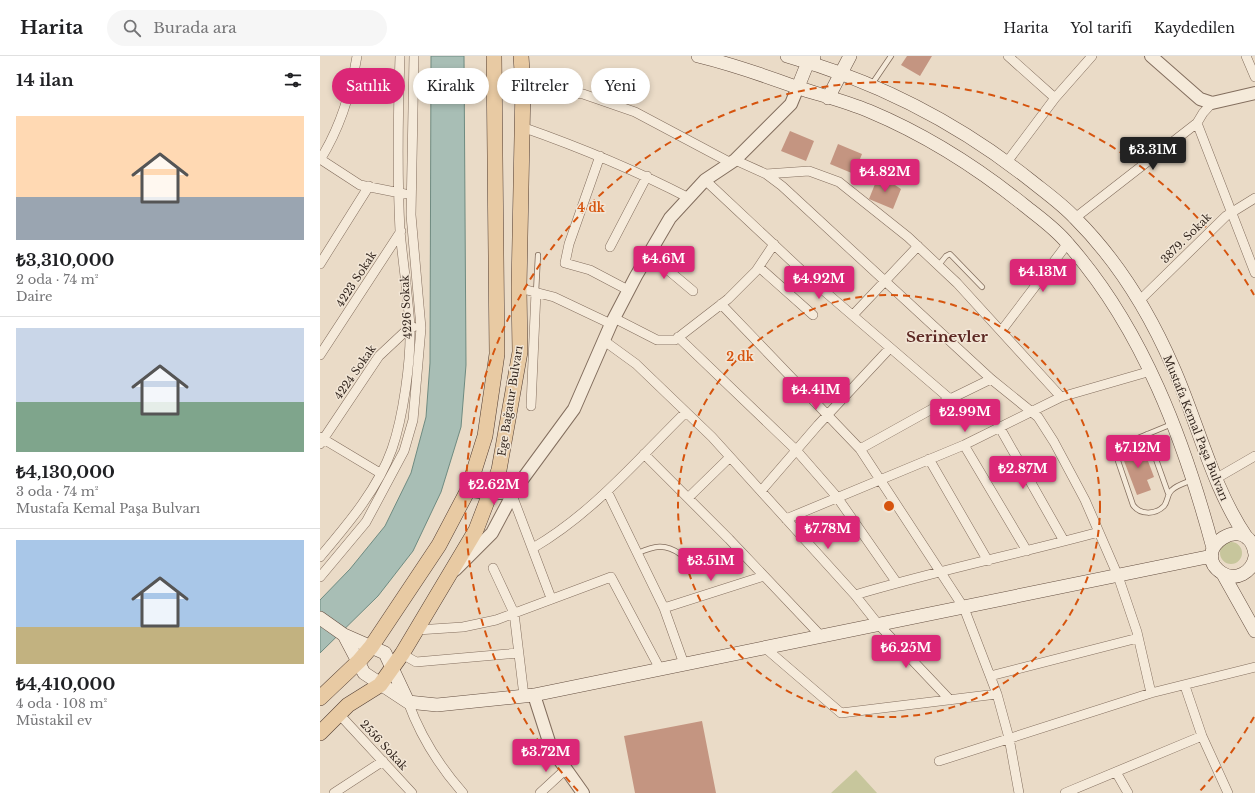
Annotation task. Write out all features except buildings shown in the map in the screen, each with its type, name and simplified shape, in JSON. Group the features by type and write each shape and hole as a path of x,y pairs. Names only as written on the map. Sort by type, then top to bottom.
{"main road":[{"name":"Ege Bağatur Bulvarı","path":"320,698 359,661 371,647 439,545 468,490 485,436 497,354 494,56"},
{"name":"Ege Bağatur Bulvarı","path":"521,56 522,68"},
{"name":"Mustafa Kemal Paşa Bulvarı","path":"698,56 743,68 868,111 931,141 1004,188 1068,243 1112,301 1151,371 1192,480 1213,552"},
{"name":"Mustafa Kemal Paşa Bulvarı","path":"787,56 812,59 840,74 871,86 930,113 1008,162 1075,218 1099,245 1139,301 1173,367 1223,496 1247,538"},
{"path":"828,98 850,56"},
{"path":"798,87 812,59"},
{"name":"Ege Bağatur Bulvarı","path":"320,733 348,705 380,685 402,654 476,530 499,470 520,352 519,288 523,104"},
{"path":"1224,574 1238,576 1245,574 1255,556 1247,538 1234,534 1227,535 1216,542 1213,552 1218,569 1224,574 1255,631"},
{"path":"344,635 364,673 380,685 408,702 437,705 529,695 1118,576 1213,552"},
{"path":"320,618 344,635 385,653 408,702"}],"street":[{"path":"357,56 345,109 334,138 320,160 360,184 412,195"},
{"path":"320,557 346,526 380,473 391,451 400,422 410,349 410,327 400,232 398,108 400,56"},
{"name":"4226 Sokak","path":"320,577 366,522 404,451 413,420 421,328 412,215 414,56"},
{"path":"1008,56 1055,98"},
{"path":"1008,162 1055,98 1092,56"},
{"path":"1150,56 1200,99 1212,103 1255,93"},
{"path":"1246,56 1255,77"},
{"path":"450,575 492,533 514,492 574,409 612,321 628,290 670,218 705,180 733,161 791,104 798,87"},
{"path":"583,94 635,112 733,161 766,174 782,186 991,379 1038,417 1054,442 1099,532 1118,576 1138,638 1151,693"},
{"path":"1075,218 1197,123 1212,103"},
{"path":"1197,123 1255,273"},
{"path":"522,127 600,156 647,176 689,198"},
{"path":"600,156 569,244 565,263 590,270 628,290"},
{"path":"766,174 809,171 839,182 918,246 1002,330 1061,396"},
{"path":"610,247 647,176"},
{"path":"705,180 852,315 950,399"},
{"path":"320,264 369,186"},
{"name":"3879. Sokak","path":"1139,301 1226,216 1255,198"},
{"name":"4223 Sokak","path":"320,355 412,215"},
{"path":"1002,330 1068,243"},
{"path":"519,288 554,297 657,340 675,340 721,304 759,267 774,244"},
{"path":"852,315 918,246"},
{"path":"649,254 693,291"},
{"path":"759,267 813,315"},
{"path":"531,406 536,292"},
{"path":"721,304 860,449 964,608 997,694 1009,738 1019,793"},
{"path":"410,327 421,328"},
{"name":"4224 Sokak","path":"321,440 379,356 410,327"},
{"path":"678,337 796,450 837,497 898,582"},
{"path":"604,340 636,364 730,457 855,595 878,624 950,700"},
{"path":"761,492 827,415 890,348"},
{"path":"786,519 964,445 1032,412 1061,396 1151,371"},
{"path":"860,449 950,399 991,379"},
{"path":"533,548 559,533 618,482 686,412"},
{"path":"1000,428 1064,541"},
{"path":"321,440 380,473"},
{"path":"964,445 1027,551"},
{"path":"644,454 821,636"},
{"path":"1217,478 1255,456"},
{"path":"688,498 730,457"},
{"path":"929,459 988,561"},
{"path":"468,490 490,494 514,492"},
{"path":"607,491 664,608 684,664"},
{"path":"514,492 552,598"},
{"path":"855,595 898,582 940,573 1099,532"},
{"path":"493,568 514,613 518,653 529,695 551,748 583,793"},
{"path":"664,608 764,576"},
{"path":"417,630 463,627 496,620 611,577 660,669"},
{"path":"990,676 1138,638"},
{"path":"764,647 841,713 997,694"},
{"path":"402,654 416,662 518,653"},
{"path":"939,761 1151,693 1185,686 1255,667"},
{"path":"1185,686 1202,736 1226,792"},
{"path":"408,702 417,726 452,780 463,793"},
{"name":"2556 Sokak","path":"339,714 412,793"},
{"path":"1065,793 1079,790 1116,772 1202,736"},
{"path":"334,793 383,761"},
{"path":"540,793 566,769"},
{"path":"1116,772 1128,793"}],"lane":[{"path":"871,86 891,56"},
{"path":"938,266 946,256 950,254 982,287"},
{"path":"536,292 538,255"},
{"path":"1172,424 1121,445 1116,452 1133,505 1140,512 1148,513 1164,506 1168,493 1175,487 1192,480"},
{"path":"1147,434 1168,493"},
{"path":"638,553 660,546 670,548 680,554"}],"green space":[{"path":"1231,542 1239,545 1242,553 1239,561 1231,564 1223,561 1220,553 1223,545"},
{"path":"856,770 877,793 831,793"}],"shaded area":[{"path":"431,56 464,56 464,68 431,68"},
{"path":"431,104 464,104 466,365 461,427 441,492 413,551 378,596 320,653 320,600 350,569 385,526 411,473 426,417 430,363"}],"district":[{"name":"Serinevler","path":"947,337"}]}
